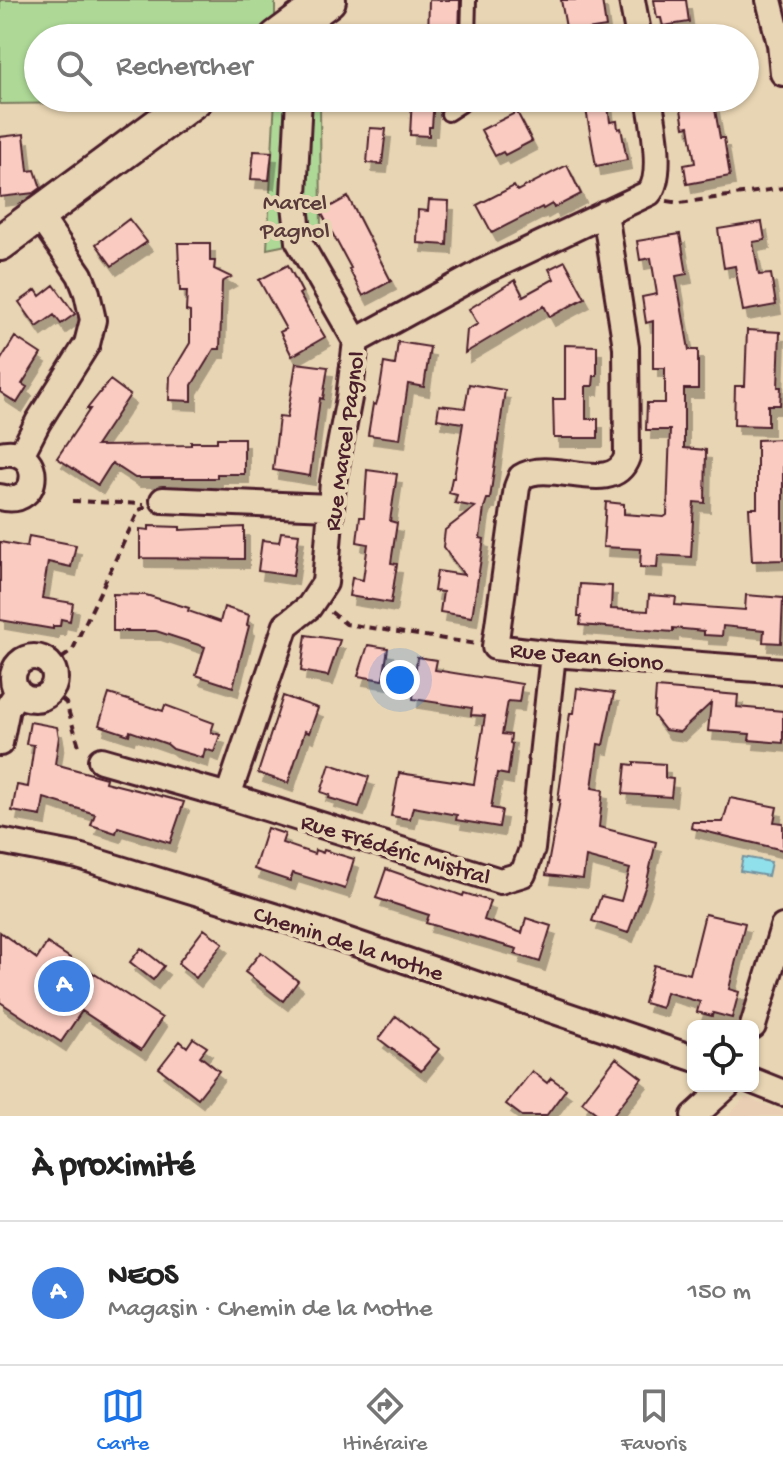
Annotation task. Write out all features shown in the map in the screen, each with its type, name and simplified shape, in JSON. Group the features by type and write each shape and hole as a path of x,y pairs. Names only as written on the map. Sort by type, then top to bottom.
{"street":[{"path":"632,0 636,24"},
{"path":"769,0 780,44 783,73"},
{"path":"0,243 177,112"},
{"path":"298,112 294,195 299,242 356,341"},
{"path":"649,193 656,179 657,162 651,112"},
{"name":"Rue Marcel Pagnol","path":"228,796 286,625 309,607 325,583 330,507 356,341 484,271 649,193"},
{"name":"Rue Jean Giono","path":"605,213 626,347 625,465 616,474 602,476 539,470 521,477 517,487 495,647 783,671"},
{"path":"0,497 16,498 29,490 32,467 11,455 38,422 87,344 93,320 80,275 38,214"},
{"path":"163,500 330,507"},
{"name":"Rue Frédéric Mistral","path":"101,760 228,796 500,881 523,874 532,849 553,654"},
{"path":"40,658 51,666 55,678 51,690 35,699 18,692 13,680 21,662 40,658"},
{"path":"0,743 7,708 18,692"},
{"name":"Chemin de la Mothe","path":"0,841 78,856 287,920 687,1056"},
{"path":"755,1020 783,927"},
{"path":"759,1083 783,1093"},
{"path":"704,1112 722,1092"}],"lane":[{"path":"468,24 469,0"}],"path":[{"path":"649,193 661,200 680,203 783,188"},
{"path":"51,666 72,651 139,510 150,504 72,501"},
{"path":"314,599 346,624 495,647"},
{"path":"51,690 66,703 79,746 101,760"}],"shaded area":[{"path":"746,1097 783,1112 783,1116 728,1116"}],"green space":[{"path":"0,0 275,0 272,24 24,24 24,104 0,104"},
{"name":"Marcel Pagnol","path":"274,112 320,112 321,238 267,249"}],"water":[{"path":"743,857 771,862 768,876 740,871"}],"building":[{"path":"429,0 460,0 459,24 428,24"},
{"path":"561,0 602,0 606,24 565,24"},
{"path":"654,0 686,0 689,22 662,24 661,18 657,18"},
{"path":"411,112 433,112 429,136 410,135"},
{"path":"517,112 532,141 505,155 503,152 495,156 481,130"},
{"path":"586,112 609,112 610,122 617,121 618,129 621,128 627,160 596,166"},
{"path":"681,112 715,112 720,138 724,138 730,176 687,184 684,165 695,163 689,126 684,127"},
{"path":"370,128 386,129 382,164 367,163"},
{"path":"24,134 28,171 35,170 41,188 34,193 0,197 0,137"},
{"path":"254,151 272,152 269,180 251,179"},
{"path":"567,165 581,194 554,208 552,204 542,207 492,233 477,205 514,186 517,191"},
{"path":"348,197 391,281 363,296 321,212"},
{"path":"429,200 449,201 447,245 417,243 418,210 428,211"},
{"path":"129,219 147,242 112,266 96,244"},
{"path":"762,222 765,240 753,242 759,275 771,274 776,305 743,311 735,266 724,268 718,229"},
{"path":"680,234 687,274 676,276 689,350 698,350 698,389 684,389 684,448 706,450 705,503 694,502 691,557 658,555 657,568 640,567 641,549 603,547 606,502 624,504 624,514 667,515 670,430 646,430 647,403 665,403 665,368 653,368 653,321 646,323 642,297 657,294 651,258 640,260 637,241"},
{"path":"178,243 210,243 210,261 215,261 214,269 231,277 222,282 220,349 214,349 192,385 192,401 169,400 170,376 190,343 187,291 180,291"},
{"path":"565,261 585,298 550,317 544,306 465,353 467,330 478,324 469,309 515,280 523,296 554,279 549,269"},
{"path":"288,265 302,292 299,294 325,337 292,356 280,332 286,329 259,280"},
{"path":"54,285 75,314 61,324 54,315 37,327 19,302 36,290 40,296"},
{"path":"747,330 780,332 780,405 768,405 768,426 734,425 735,386 745,386"},
{"path":"15,337 41,354 22,384 27,387 17,403 0,392 0,361"},
{"path":"398,342 430,347 424,387 408,384 400,439 368,435 384,363 395,365"},
{"path":"565,345 597,346 597,376 594,376 593,386 586,386 586,419 598,419 598,438 554,438 553,399 565,399"},
{"path":"296,363 328,367 323,399 320,398 310,476 273,470 279,417 287,418"},
{"path":"110,380 130,395 96,446 191,445 191,442 217,442 217,438 244,438 244,474 217,474 217,478 135,478 112,463 98,485 57,458 90,409 87,409"},
{"path":"469,384 505,390 490,499 487,499 484,508 480,538 484,539 472,617 440,612 443,592 434,591 437,571 464,575 443,547 445,530 475,507 455,503 457,495 449,493 463,423 437,419 439,405 465,408"},
{"path":"783,439 783,560 752,561 749,508 757,508 757,440"},
{"path":"367,470 397,474 390,521 397,523 391,563 397,564 391,603 349,596 352,578 363,580 368,544 357,542 360,517 364,517"},
{"path":"149,526 180,527 180,530 244,527 244,559 140,558 140,529 149,530"},
{"path":"281,532 299,534 293,576 258,571 262,540 279,542"},
{"path":"29,536 76,545 71,567 48,562 42,598 73,603 70,621 61,619 60,626 53,626 53,629 0,620 0,542 27,547"},
{"path":"580,584 612,586 611,609 648,611 649,595 676,597 675,605 745,610 746,595 783,598 781,643 763,642 764,630 723,626 722,636 673,628 673,632 580,625"},
{"path":"113,594 146,595 189,608 188,611 220,622 224,607 249,615 233,687 196,675 205,647 156,631 113,631"},
{"path":"306,635 340,640 328,676 301,671"},
{"path":"368,645 388,648 383,680 358,676"},
{"path":"417,657 437,660 435,670 522,684 519,702 508,701 502,734 511,735 512,744 508,775 497,773 491,808 502,810 499,827 456,820 457,815 413,807 410,819 391,816 399,773 474,784 485,716 471,715 472,708 413,699"},
{"path":"577,688 614,693 603,745 598,744 592,788 603,790 599,827 656,842 646,885 628,933 592,921 601,896 621,901 630,869 586,857 583,879 546,875 560,800 570,713 574,713"},
{"path":"656,688 738,695 737,707 783,711 783,743 749,740 750,734 708,731 711,703 680,732 665,730 654,716"},
{"path":"109,694 163,711 165,705 214,723 211,732 220,735 214,752 205,749 203,758 130,731 129,735 99,725"},
{"path":"283,696 318,708 309,733 305,731 288,783 258,773"},
{"path":"30,722 57,727 59,737 55,764 106,778 105,782 184,802 170,843 118,827 116,833 91,825 95,814 44,798 41,816 12,811 17,785 28,787 34,745 26,744"},
{"path":"634,762 665,764 665,778 673,779 671,797 623,794 626,764 634,765"},
{"path":"330,764 369,777 359,807 329,798 330,795 321,792"},
{"path":"730,798 777,807 774,822 783,823 783,850 691,828 692,822 723,822"},
{"path":"267,828 285,834 282,843 314,854 315,850 323,853 324,850 354,859 345,889 293,873 290,881 254,869"},
{"path":"386,869 463,896 464,893 490,901 484,920 522,933 526,918 551,926 540,962 515,954 517,949 426,923 429,915 376,898"},
{"path":"705,914 745,923 729,989 739,992 732,1018 697,1012 700,1002 666,992 662,1008 644,1003 654,965 690,974"},
{"path":"204,929 223,943 196,978 178,963"},
{"path":"0,932 37,959 47,943 162,1018 141,1050 82,1011 61,1042 0,1002"},
{"path":"141,948 164,966 153,980 130,962"},
{"path":"261,952 298,981 283,1001 245,972"},
{"path":"396,1016 439,1049 421,1071 379,1039"},
{"path":"193,1038 207,1047 200,1056 219,1071 198,1098 159,1068 180,1041 187,1047"},
{"path":"616,1058 642,1078 612,1116 600,1116 582,1102"},
{"path":"532,1071 547,1083 551,1078 566,1089 546,1116 522,1116 506,1104"}],"place":[{"name":"NEOS","path":"64,986"}]}
